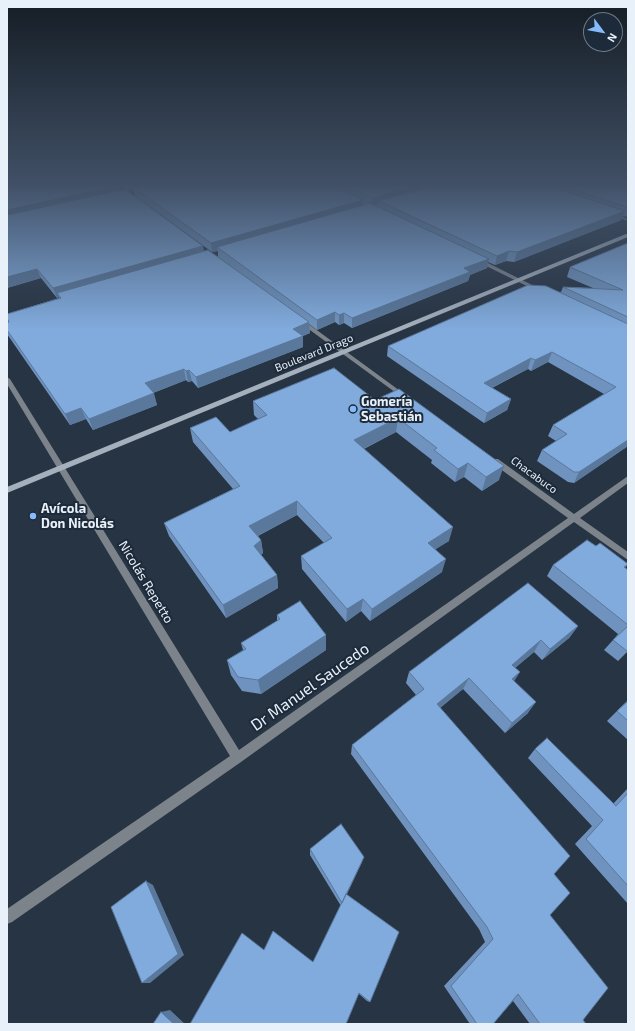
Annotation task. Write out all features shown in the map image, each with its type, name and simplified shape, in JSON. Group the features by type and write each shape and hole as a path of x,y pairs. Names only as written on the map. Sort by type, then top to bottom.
{"main road":[{"name":"Boulevard Drago","path":"7,490 343,353 628,234"}],"street":[{"path":"470,256 546,293"},
{"path":"293,316 414,403"},
{"name":"Nicolás Repetto","path":"7,379 237,758"},
{"name":"Chacabuco","path":"491,458 628,557"},
{"name":"Dr Manuel Saucedo","path":"7,917 237,758 628,479"}],"building":[{"path":"7,234 187,234 203,246 53,288 37,269 7,277"},
{"path":"199,234 242,234 211,243"},
{"path":"262,234 436,234 489,259 464,268 470,272 352,318 344,313 339,315 335,312 317,320 217,247"},
{"path":"450,234 564,234 517,252 509,251 497,256"},
{"path":"628,243 628,317 563,287 623,290 570,267"},
{"path":"208,250 309,322 293,329 303,336 196,377 189,370 186,371 184,369 145,383 154,393 89,419 81,408 65,414 7,330 7,323 9,322 7,314 61,298 57,293"},
{"path":"528,285 546,286 628,324 628,440 579,472 574,472 542,450 567,434 553,425 616,387 552,352 535,360 531,358 484,383 511,399 487,413 388,346"},
{"path":"334,368 375,400 399,389 504,466 486,477 468,463 458,469 434,450 437,448 398,418 354,440 453,527 428,543 446,559 372,609 363,599 347,609 301,556 332,538 297,501 249,526 261,540 254,546 277,575 223,605 164,523 240,486 190,428 216,417 230,432 267,415 253,401"},
{"path":"587,540 596,546 600,543 628,564 624,567 628,570 628,625 553,565"},
{"path":"528,583 578,626 550,649 541,640 512,665 520,672 512,679 536,702 512,723 469,678 437,704 570,856 554,874 570,893 550,915 608,988 583,1020 586,1024 540,1024 518,994 493,1024 477,1024 451,986 493,939 487,927 352,745 424,689 409,672"},
{"path":"300,601 326,635 258,680 238,677 227,660 246,649 241,643 280,619 277,615"},
{"path":"628,626 628,651 627,651 613,640"},
{"path":"628,701 628,721 617,711"},
{"path":"547,738 616,806 628,793 628,886 586,839 603,820 535,749"},
{"path":"341,824 364,857 342,903 310,849"},
{"path":"146,881 178,954 142,983 111,907"},
{"path":"346,894 399,932 370,1002 359,993 346,1024 190,1024 242,933 264,950 273,931 313,962"},
{"path":"161,1012 174,1024 153,1024"}],"place":[{"name":"Gomería Sebastián","path":"353,409"},
{"name":"Avícola Don Nicolás","path":"33,516"}]}
